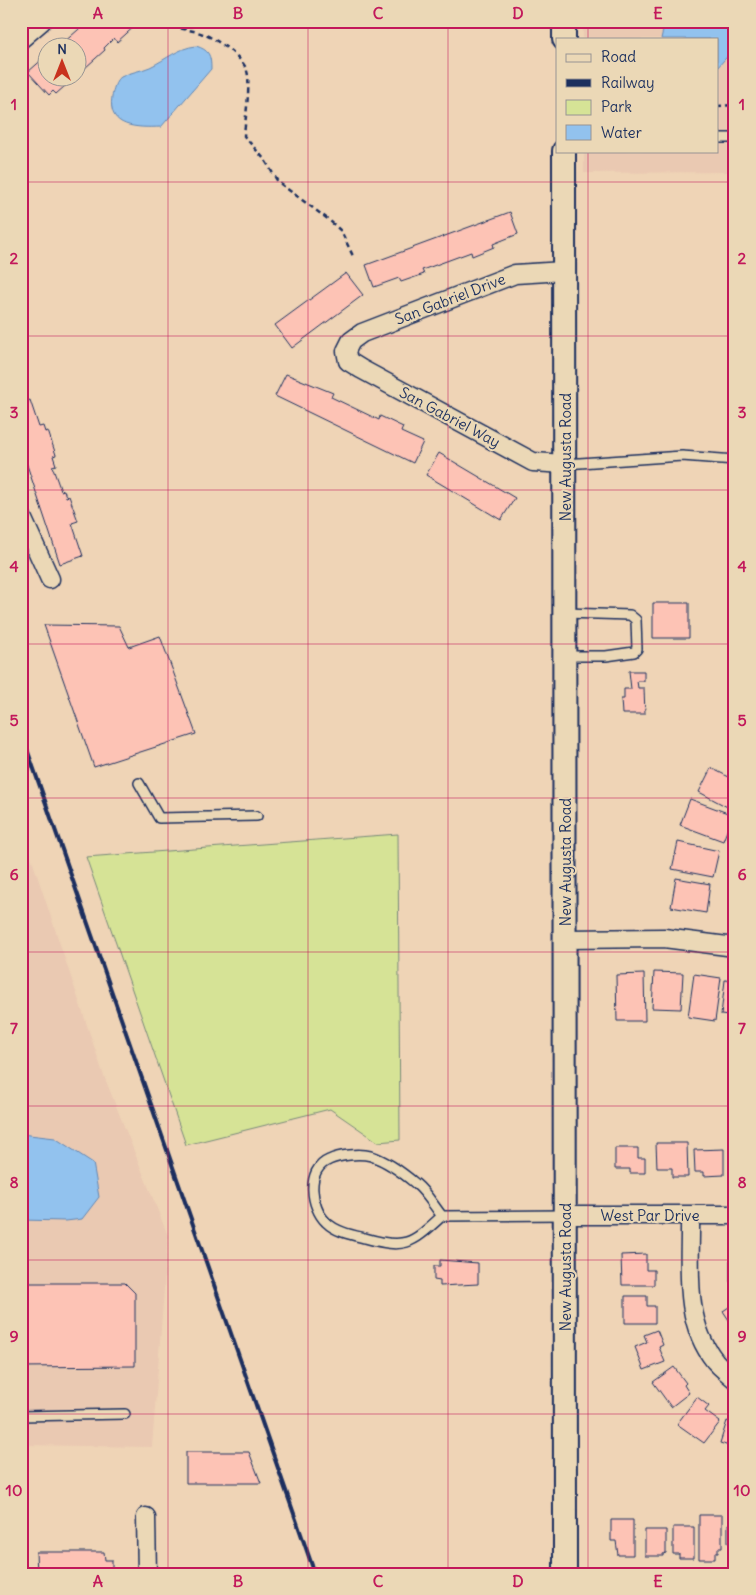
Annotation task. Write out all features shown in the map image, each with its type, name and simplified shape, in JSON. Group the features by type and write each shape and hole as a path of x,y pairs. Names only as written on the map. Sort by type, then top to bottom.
{"street":[{"path":"21,39 42,21"},
{"path":"564,21 564,38"},
{"name":"New Augusta Road","path":"564,152 565,1574"},
{"name":"San Gabriel Drive","path":"346,351 351,341 362,333 515,274 564,271"},
{"name":"San Gabriel Way","path":"346,351 348,361 361,369 533,462 565,464"},
{"path":"21,515 50,579"},
{"path":"565,939 664,938 735,947"},
{"name":"West Par Drive","path":"565,1215 735,1215"},
{"path":"690,1215 691,1300 696,1327 715,1361 735,1379"},
{"path":"146,1517 147,1574"}],"lane":[{"path":"718,138 735,138"},
{"path":"565,464 682,456 735,460"},
{"path":"565,614 630,615 636,620 637,650 606,656 565,656"},
{"path":"139,783 159,818 257,816"},
{"path":"442,1216 418,1185 393,1167 370,1156 348,1156 328,1160 319,1168 314,1181 313,1200 318,1212 327,1224 343,1232 377,1242 399,1244 417,1239 442,1216 565,1215"},
{"path":"21,1416 124,1414"}],"path":[{"path":"155,21 170,28 203,33 226,46 247,69 249,88 244,136 265,160 278,182 329,220 340,231 353,256"},
{"path":"718,106 735,106"}],"shaded area":[{"path":"583,21 735,21 735,172 584,173 584,152 718,152 718,38 583,38"},
{"path":"21,827 104,1076 168,1236 152,1447 21,1445"}],"green space":[{"path":"398,834 400,1140 378,1142 330,1109 186,1145 86,857"}],"water":[{"path":"665,21 735,21 733,50 718,67 718,38 661,38"},
{"path":"196,46 204,49 208,54 211,69 161,127 143,127 126,124 114,115 112,107 113,91 121,77 150,67 173,54"},
{"path":"21,1134 55,1138 93,1163 99,1197 82,1219 66,1221 21,1220"}],"building":[{"path":"94,21 137,21 136,25 117,42 114,38 104,48 105,50 88,65 88,38 69,38 86,23 88,27"},
{"path":"38,63 38,83 28,72"},
{"path":"43,88 63,88 56,94 53,91 49,95"},
{"path":"510,212 518,234 493,244 494,247 472,256 471,252 422,270 424,274 401,282 399,278 374,287 366,265"},
{"path":"346,273 363,295 292,348 275,325"},
{"path":"286,374 333,393 331,397 379,420 380,416 403,427 401,432 423,442 413,463 275,396"},
{"path":"30,400 39,427 43,426 45,432 48,431 56,455 53,456 56,465 52,466 61,491 64,490 66,497 69,496 78,521 72,523 83,556 60,564 21,447 21,403"},
{"path":"439,453 515,498 501,520 426,475"},
{"path":"653,603 689,603 689,638 653,638"},
{"path":"44,625 119,626 129,647 160,636 196,734 94,767"},
{"path":"629,671 644,671 644,681 637,681 638,688 644,688 645,714 622,714 621,699 624,699 624,689 631,689"},
{"path":"711,768 735,780 735,811 699,792"},
{"path":"690,799 733,815 723,841 680,825"},
{"path":"678,842 719,851 713,877 672,869"},
{"path":"676,878 710,884 706,913 671,907"},
{"path":"654,972 683,973 681,1009 652,1008"},
{"path":"644,974 645,1021 617,1021 616,975"},
{"path":"694,974 721,978 715,1021 688,1017"},
{"path":"725,980 735,981 735,1017 721,1015"},
{"path":"656,1143 687,1143 688,1177 672,1177 672,1168 657,1168"},
{"path":"615,1148 638,1148 638,1158 645,1158 645,1173 630,1173 630,1169 615,1169"},
{"path":"724,1149 724,1175 704,1176 704,1172 695,1172 694,1150"},
{"path":"646,1254 646,1270 654,1270 654,1285 622,1285 621,1255"},
{"path":"440,1260 478,1263 478,1284 440,1286 440,1281 434,1280 434,1266 440,1266"},
{"path":"730,1260 735,1260 735,1282 730,1282"},
{"path":"21,1283 125,1283 135,1293 135,1366 21,1367"},
{"path":"625,1296 647,1296 647,1306 655,1306 655,1323 625,1323"},
{"path":"735,1303 735,1325 733,1326 723,1311"},
{"path":"657,1330 663,1345 659,1347 665,1362 644,1370 635,1347 647,1342 644,1335"},
{"path":"674,1367 686,1383 684,1385 689,1393 671,1407 653,1382"},
{"path":"697,1397 709,1406 705,1411 720,1422 704,1443 677,1424"},
{"path":"727,1421 735,1424 735,1448 720,1443"},
{"path":"186,1452 249,1452 261,1483 186,1483"},
{"path":"699,1515 722,1515 722,1548 718,1548 718,1553 715,1553 715,1559 699,1559"},
{"path":"611,1520 633,1520 633,1555 618,1555 616,1541 611,1541"},
{"path":"728,1524 735,1524 735,1559 734,1543 728,1543"},
{"path":"673,1527 694,1527 694,1558 679,1558 679,1554 673,1554"},
{"path":"645,1530 666,1530 666,1553 663,1556 645,1556"},
{"path":"36,1552 104,1552 105,1560 112,1560 112,1572 37,1574"}],"railway":[{"path":"21,732 315,1574"}]}
